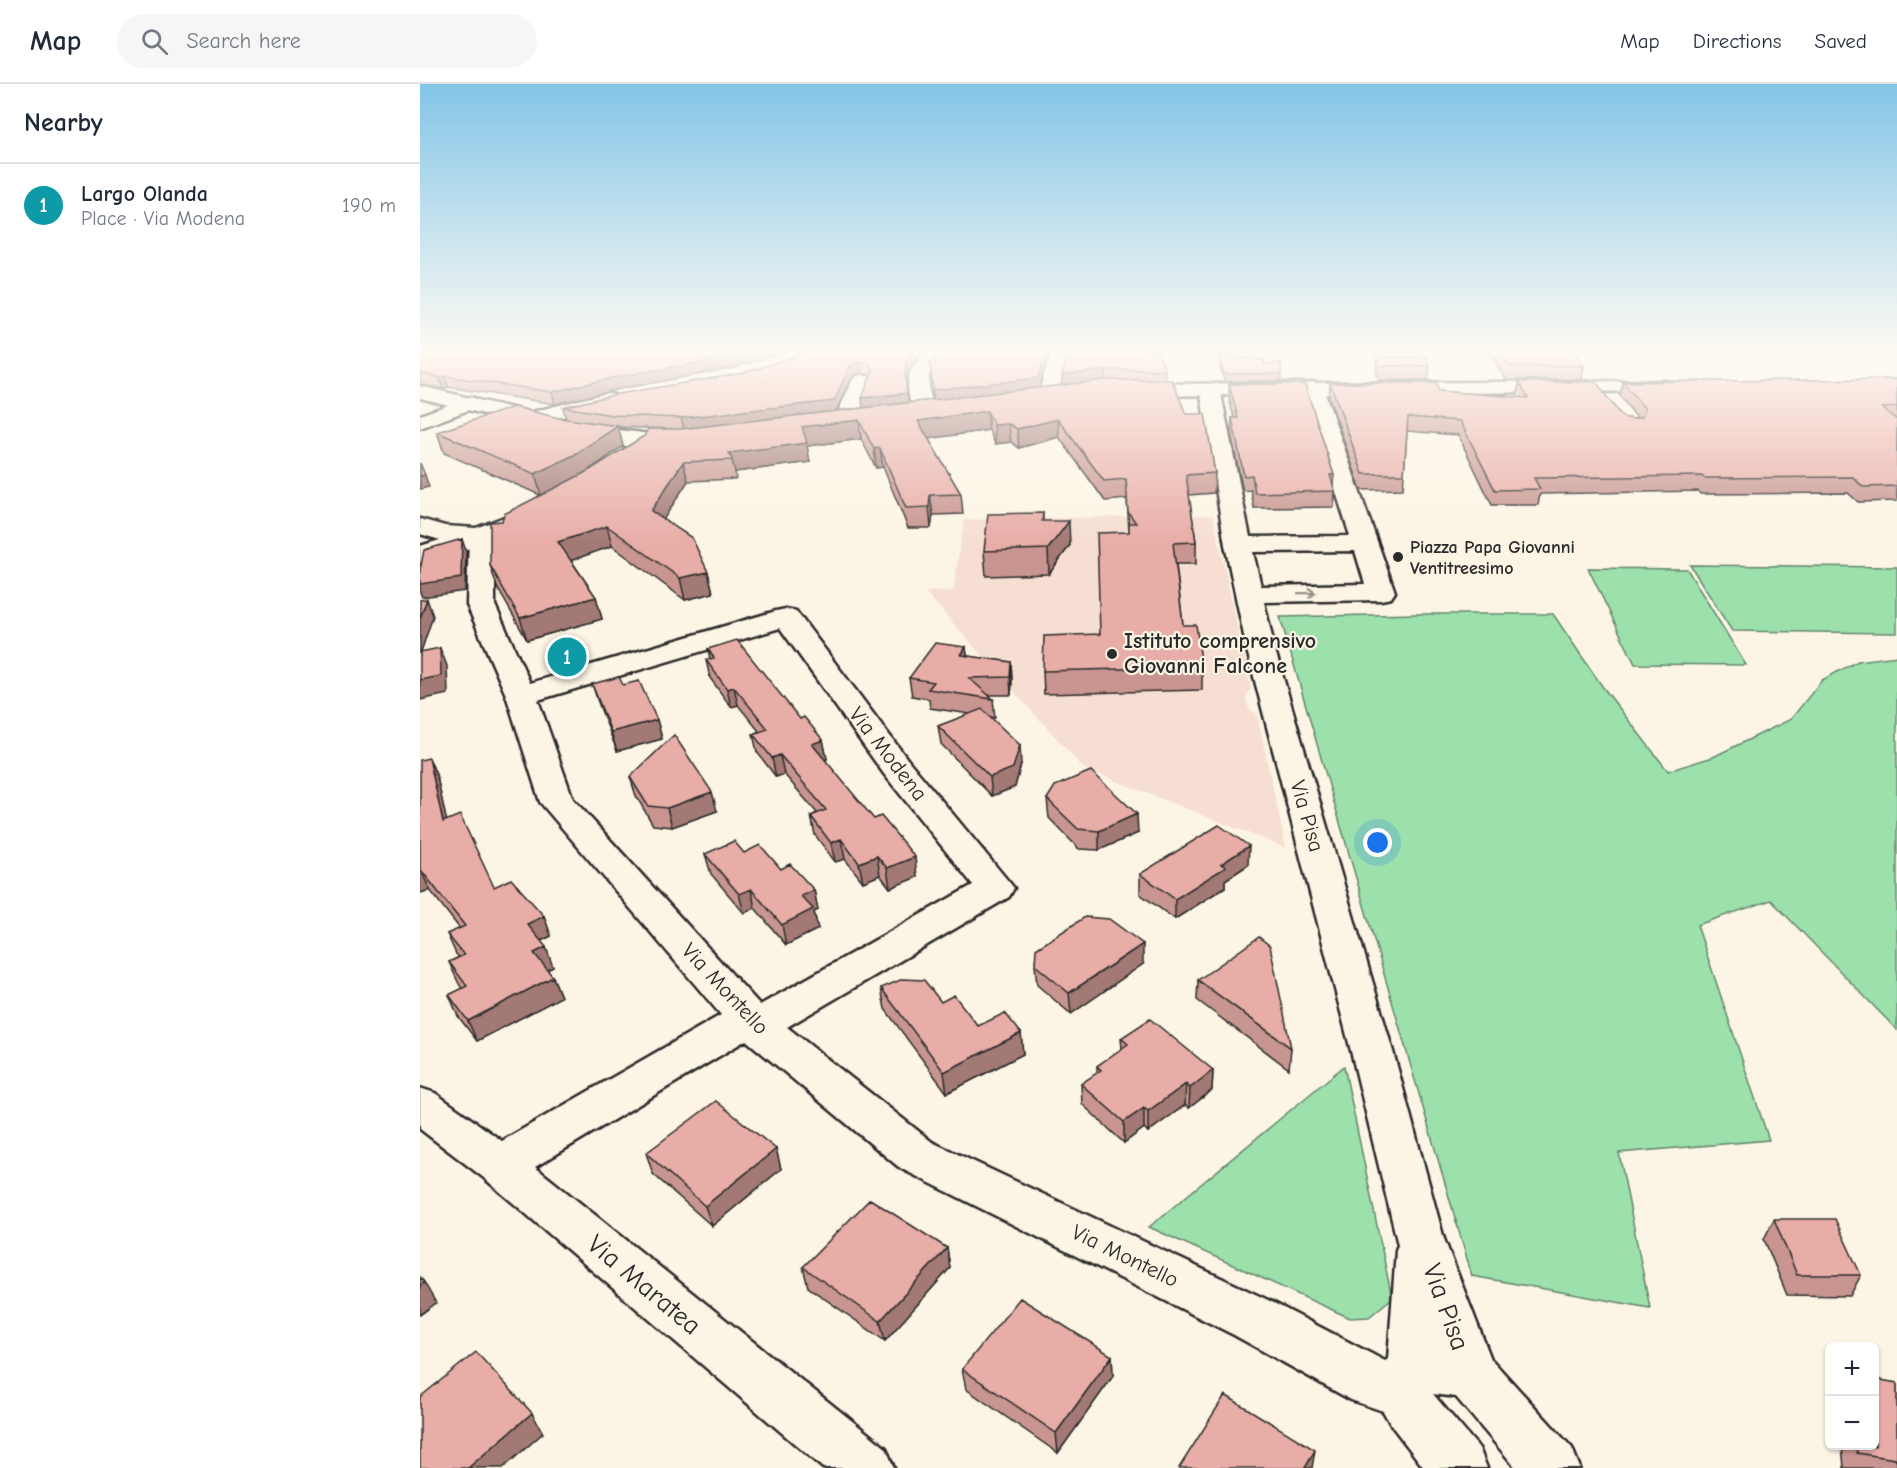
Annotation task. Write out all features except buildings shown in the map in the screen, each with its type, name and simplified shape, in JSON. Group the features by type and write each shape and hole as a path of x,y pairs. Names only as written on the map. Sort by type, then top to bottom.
{"street":[{"path":"420,422 446,413"},
{"path":"502,413 587,433 643,440 703,437"},
{"path":"533,421 556,413"},
{"path":"846,420 849,413"},
{"name":"Via Pisa","path":"1214,413 1238,545 1261,650 1373,1054 1420,1239 1471,1375"},
{"path":"1248,594 1381,592 1321,413"},
{"path":"622,459 639,447 643,440"},
{"path":"420,555 506,526 548,505"},
{"path":"420,526 443,532 482,535"},
{"name":"Via Montello","path":"482,535 481,604 520,695 557,802 752,1022 916,1155 1252,1318 1370,1382 1407,1381"},
{"path":"1238,545 1365,543"},
{"name":"Via Modena","path":"520,695 786,617 896,767 996,888 752,1022"},
{"path":"500,1165 752,1022"},
{"name":"Via Maratea","path":"420,1106 500,1165 866,1468"},
{"name":"Via Pisa","path":"1407,1381 1420,1239"},
{"path":"1459,1468 1410,1407 1407,1381 1438,1368 1471,1375 1551,1468"}],"shaded area":[{"name":"Istituto comprensivo Giovanni Falcone","path":"1213,515 1251,689 1246,696 1247,702 1249,709 1257,714 1286,848 1083,768 925,592 953,591 964,520"}],"green space":[{"path":"1690,565 1897,567 1897,633 1732,631"},
{"path":"1588,568 1687,569 1746,665 1635,664"},
{"path":"1553,614 1602,686 1668,771 1713,757 1791,719 1822,680 1858,661 1897,656 1897,1030 1771,900 1697,925 1769,1140 1619,1153 1650,1308 1472,1276 1280,617"},
{"path":"1344,1066 1392,1298 1369,1317 1350,1318 1149,1227"}],"place":[{"name":"Piazza Papa Giovanni Ventitreesimo","path":"1398,557"},
{"name":"Istituto comprensivo Giovanni Falcone","path":"1112,654"},
{"name":"Largo Olanda","path":"567,657"}]}
